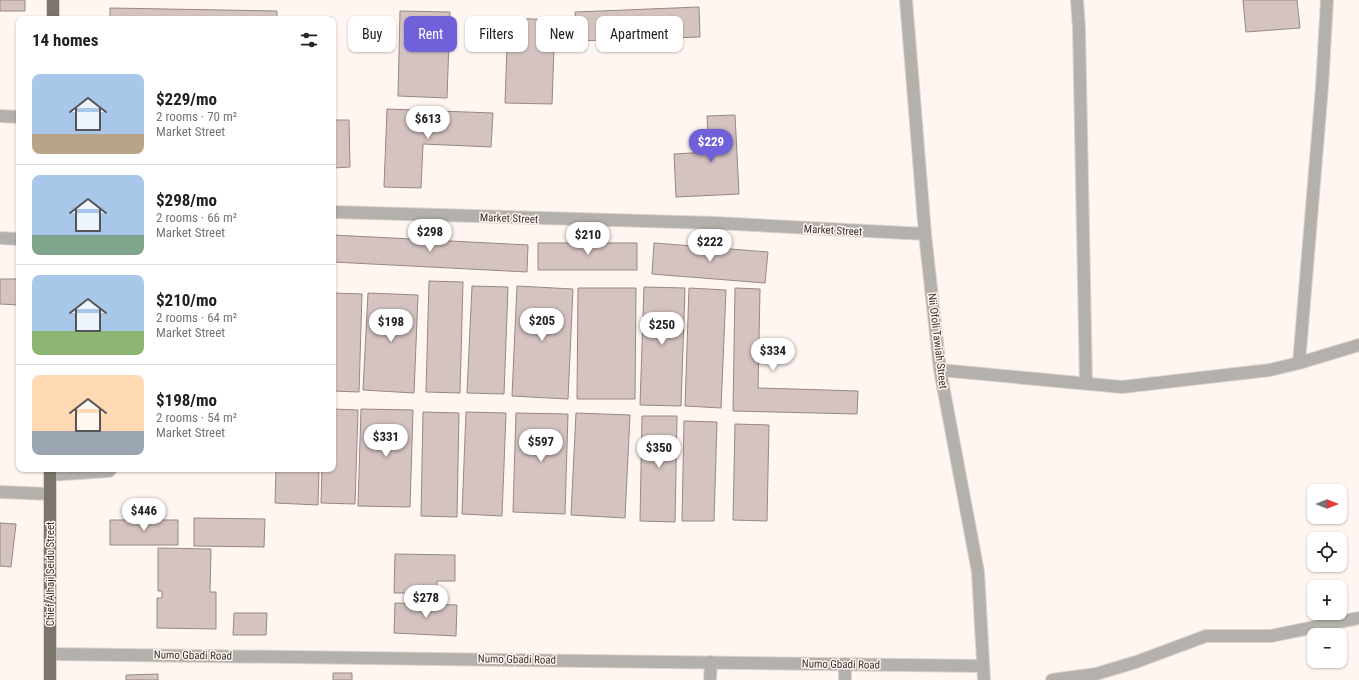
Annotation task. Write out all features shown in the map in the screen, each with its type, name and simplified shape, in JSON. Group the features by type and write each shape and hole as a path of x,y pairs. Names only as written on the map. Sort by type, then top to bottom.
{"main road":[{"path":"53,0 53,16"},
{"name":"Chief Alhaji Seidu Street","path":"50,472 50,680"}],"street":[{"name":"Nii Ofoli Tawiah Street","path":"906,0 925,234 940,370 978,572 984,680"},
{"path":"1077,0 1079,29 1086,384"},
{"path":"1299,363 1321,95 1327,0"},
{"path":"0,116 16,117"},
{"name":"Market Street","path":"336,212 715,223 925,234"},
{"path":"0,238 16,239"},
{"path":"940,370 1122,387 1270,370 1359,345"},
{"path":"0,492 50,494"},
{"path":"1052,680 1096,674 1136,662 1206,636 1271,636 1359,618"},
{"name":"Numo Gbadi Road","path":"50,654 983,666"},
{"path":"710,680 711,662"},
{"path":"845,664 845,680"}],"building":[{"path":"0,0 25,0 25,11 0,11"},
{"path":"1243,0 1297,0 1300,28 1246,32"},
{"path":"699,7 700,37 683,38 683,16 596,16 596,40 588,41 588,16 575,16 575,12"},
{"path":"110,8 277,11 277,16 110,16"},
{"path":"400,11 450,12 450,16 404,16 404,52 449,52 447,98 398,96"},
{"path":"528,19 536,19 536,52 554,52 552,104 505,103 507,52 528,52"},
{"path":"387,109 493,113 491,147 423,144 421,188 384,187"},
{"path":"735,115 739,194 676,197 674,154 709,152 707,116"},
{"path":"336,120 349,120 350,167 336,168"},
{"path":"336,235 528,245 527,272 336,262"},
{"path":"538,243 637,243 637,270 538,270"},
{"path":"654,243 768,252 765,283 652,274"},
{"path":"0,279 16,279 16,305 0,304"},
{"path":"429,281 463,282 460,393 426,392"},
{"path":"472,286 508,287 504,394 467,393"},
{"path":"517,286 573,289 568,399 512,396"},
{"path":"644,287 685,288 681,406 640,405"},
{"path":"578,288 636,288 635,399 577,399"},
{"path":"689,288 726,290 721,408 685,406"},
{"path":"735,288 760,289 758,388 858,391 857,414 733,411"},
{"path":"336,293 362,294 359,392 336,391"},
{"path":"368,293 418,295 414,393 363,390"},
{"path":"336,409 358,410 355,504 321,503 322,472 336,472"},
{"path":"361,409 413,410 410,507 358,506"},
{"path":"423,412 459,413 457,517 421,516"},
{"path":"466,412 506,413 502,516 462,514"},
{"path":"516,413 568,414 565,514 513,512"},
{"path":"576,413 630,415 625,518 571,515"},
{"path":"642,416 677,416 675,522 640,521"},
{"path":"684,421 717,422 714,521 682,521"},
{"path":"735,424 769,425 767,521 733,520"},
{"path":"276,472 319,472 318,505 275,503"},
{"path":"194,518 265,519 264,547 194,546"},
{"path":"110,520 178,520 178,545 110,545"},
{"path":"0,523 16,524 11,567 0,566"},
{"path":"158,548 211,549 210,592 216,592 216,629 157,628 157,598 162,598 162,591 158,591"},
{"path":"395,554 455,555 455,581 437,581 437,593 394,593"},
{"path":"395,603 457,605 456,636 394,633"},
{"path":"234,613 267,613 266,635 233,635"},
{"path":"333,673 352,673 352,680 333,680"},
{"path":"158,674 158,680 126,680 126,675"}]}
